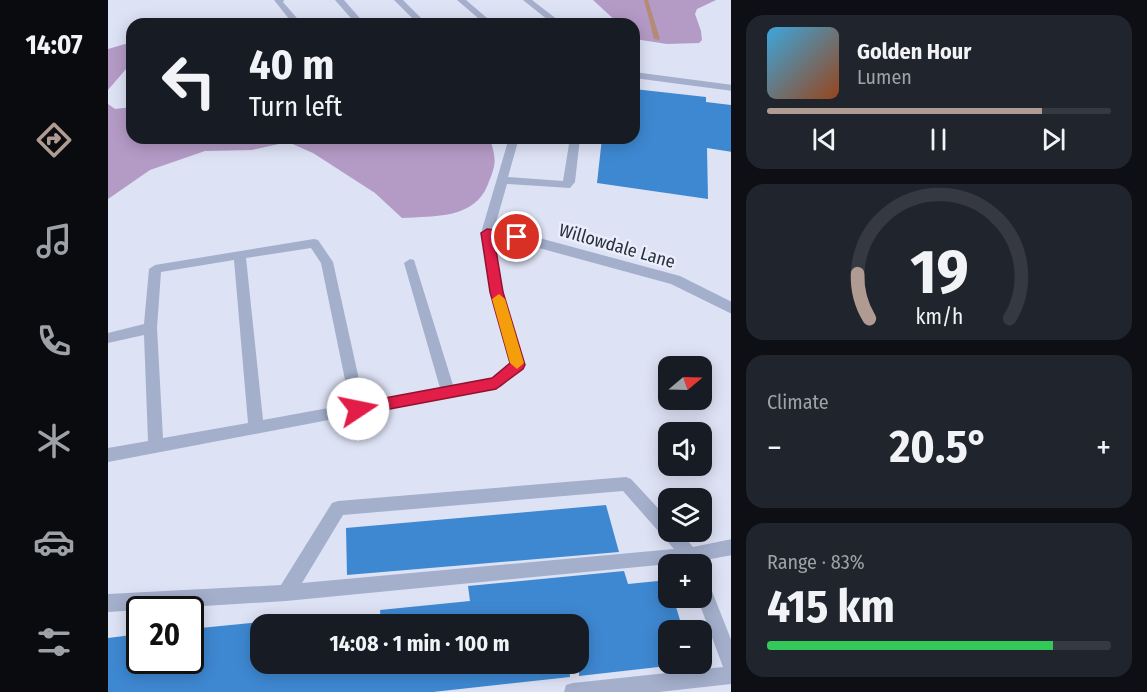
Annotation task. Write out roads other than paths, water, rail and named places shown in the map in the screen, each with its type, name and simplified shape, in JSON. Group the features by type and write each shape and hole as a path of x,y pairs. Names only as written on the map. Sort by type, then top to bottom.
{"street":[{"name":"Willowdale Lane","path":"487,233 528,240 675,280 731,308"}],"lane":[{"path":"280,0 278,1 293,18"},
{"path":"339,0 356,18"},
{"path":"398,0 417,18"},
{"path":"461,0 483,18"},
{"path":"527,0 551,18"},
{"path":"640,76 731,88"},
{"path":"108,455 496,383 518,365 497,292 487,233 512,144"},
{"path":"502,180 566,185 569,182 574,144"},
{"path":"156,446 150,328 155,268 314,243 327,262 358,409"},
{"path":"238,254 256,428"},
{"path":"410,263 448,392"},
{"path":"108,338 150,328"},
{"path":"286,593 338,508 626,484 688,554"},
{"path":"709,554 731,547"},
{"path":"108,603 286,593 658,562"},
{"path":"710,608 731,664"},
{"path":"573,692 731,675"}],"waterway":[{"path":"646,0 657,39"}]}
